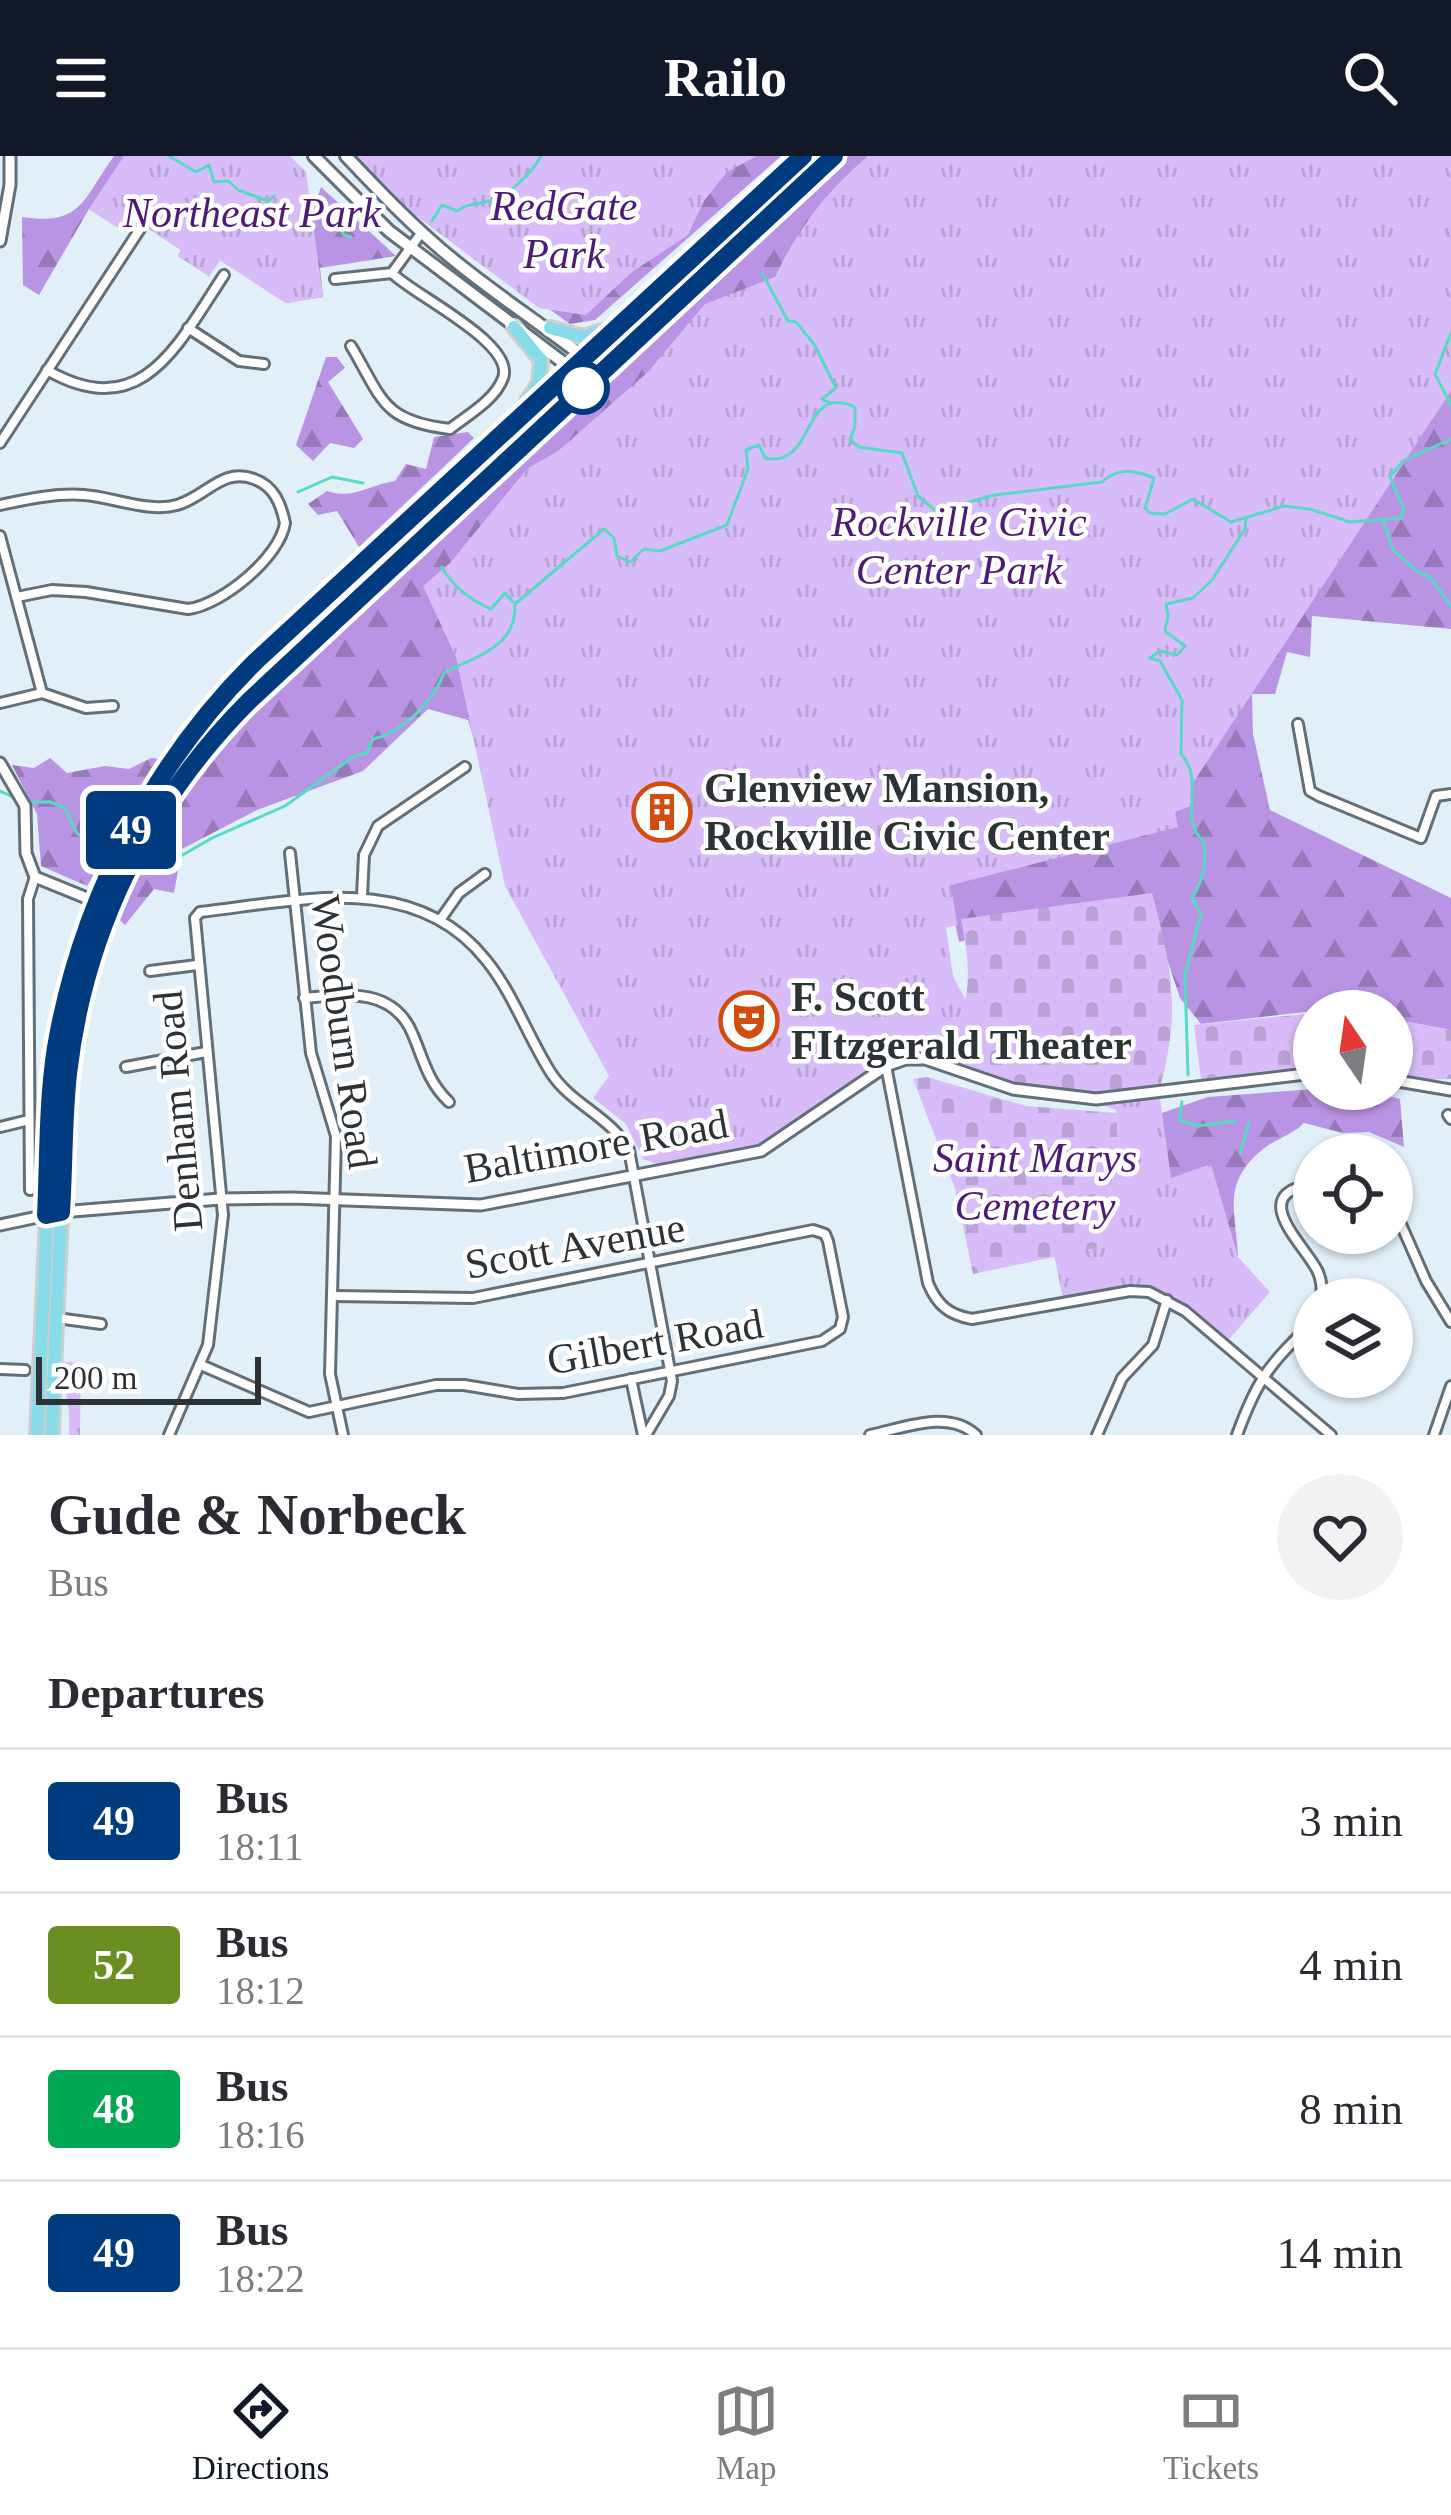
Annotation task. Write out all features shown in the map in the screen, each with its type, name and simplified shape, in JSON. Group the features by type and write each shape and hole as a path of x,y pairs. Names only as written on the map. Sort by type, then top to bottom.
{"main road":[{"path":"314,156 410,249 589,382"},
{"path":"346,156 460,266 550,328 601,371"},
{"path":"52,1435 58,1032 103,904 111,866 161,780 236,680 803,156"},
{"path":"103,904 212,739 834,156"},
{"path":"550,328 583,337 620,323"},
{"path":"510,424 539,383 542,366 537,350 514,327"},
{"path":"37,1435 54,1213"}],"street":[{"path":"0,241 10,156"},
{"path":"0,443 142,226"},
{"path":"335,279 392,273 422,232"},
{"path":"351,346 380,396 398,417 413,425 450,429 502,382 505,369 499,353 392,273"},
{"path":"47,370 84,387 124,387 160,367 224,275"},
{"path":"188,328 239,361 264,364"},
{"path":"0,505 37,496 82,494 176,506 220,479 239,475 262,483 281,506 284,523 279,544 205,607 188,609 52,590 16,597"},
{"path":"0,536 42,692"},
{"path":"0,703 42,692 86,708 112,706"},
{"path":"1298,724 1310,791 1319,796 1421,838 1436,796 1451,794"},
{"path":"0,763 23,801 26,854 35,877 28,899 30,1190"},
{"path":"362,896 364,855 377,826 465,767"},
{"name":"Woodburn Road","path":"290,853 311,1053 336,1136 330,1374 344,1435"},
{"path":"440,920 459,893 485,874"},
{"path":"35,877 103,904"},
{"path":"295,902 362,896 402,903 469,940 490,964 559,1084 621,1136 629,1150 671,1371 669,1396 644,1435"},
{"name":"Denham Road","path":"169,1435 201,1365 212,1318 223,1215 195,918 200,912 295,902"},
{"path":"150,971 197,964"},
{"path":"304,998 364,994 395,1010 409,1025 428,1078 449,1102"},
{"path":"127,1067 206,1052"},
{"path":"1293,1075 1096,1099 1013,1089 925,1059 886,1066 928,1283 940,1305 972,1319 1130,1291 1149,1292 1167,1300 1331,1435"},
{"name":"Baltimore Road","path":"0,1226 54,1213 220,1199 481,1205 761,1151 886,1066"},
{"path":"1413,1084 1451,1090"},
{"path":"0,1127 29,1120"},
{"path":"1293,1191 1282,1206 1282,1220 1293,1236"},
{"name":"Scott Avenue","path":"333,1296 473,1298 813,1230 825,1234 843,1317 840,1329"},
{"path":"1413,1252 1451,1322"},
{"path":"1097,1435 1122,1378 1153,1345 1167,1300"},
{"path":"56,1318 101,1324"},
{"name":"Gilbert Road","path":"201,1365 301,1412 436,1385 464,1384 542,1395 822,1341 840,1329"},
{"path":"1237,1435 1262,1377 1293,1344"},
{"path":"0,1369 25,1370"},
{"path":"631,1379 644,1435"},
{"path":"1435,1435 1451,1386"},
{"path":"869,1435 956,1421 976,1435"}],"green space":[{"name":"Northeast Park","path":"114,156 232,156 297,257 321,187 396,256 320,268 323,297 286,303 220,260 209,276 178,256 181,250 134,219 125,232 89,209 39,295 23,285 22,217 42,219 69,213 87,197"},
{"name":"Northeast Park","path":"124,156 290,156 306,172 323,297 286,303 220,260 209,276 178,256 181,250 134,219 125,232 89,209"},
{"name":"RedGate Park","path":"355,156 757,156 727,172 704,201 688,235 632,272 586,315 539,308 403,206"},
{"name":"RedGate Park","path":"730,156 781,156 595,320 570,324 414,212"},
{"name":"Rockville Civic Center Park","path":"847,156 1451,156 1451,629 1312,616 1310,657 1287,652 1275,694 1252,694 1253,734 1270,810 1451,898 1451,1030 1413,1023 1413,990 1293,990 1293,1013 1201,1024 1180,998 1162,944 1002,931 959,942 943,866 480,759 468,720 428,709 363,771 257,810 182,849 174,893 154,889 125,925 115,915 147,844 173,806 271,694 606,387"},
{"name":"Rockville Civic Center Park","path":"868,156 1451,156 1451,391 1191,786 1191,806 1175,812 1178,827 951,885 957,925 946,928 953,976 982,1031 897,1048 760,1147 657,1164 643,1159 626,1124 593,1098 609,1076 505,886 456,657 423,586 450,563 527,469 558,451 648,372 705,304 775,277 815,211"},
{"path":"326,357 337,357 345,368 328,382 363,439 354,448 330,443 313,461 296,445"},
{"path":"468,432 474,438 359,547 337,511 318,515 308,504 327,491 353,493 395,481 406,464 426,469 434,437"},
{"path":"50,758 67,773 105,766 129,769 151,758 160,759 87,886 41,866 37,814 12,765 34,768"},
{"path":"1152,893 1172,992 1170,1038 1159,1091 1120,1097 1051,1096 946,1064 895,1062 905,1043 963,1011 968,976 961,919"},
{"path":"1293,1015 1293,1068 1201,1079 1194,1025"},
{"path":"1413,1023 1451,1030 1451,1079 1413,1079"},
{"name":"Saint Marys Cemetery","path":"927,1077 1026,1106 1116,1113 1119,1150 1097,1248 973,1274 955,1188 913,1079"},
{"path":"1159,1091 1171,1178 1211,1164 1238,1257 1270,1292 1224,1345 1185,1311 1149,1292 1064,1303 1054,1255 1097,1248 1119,1150 1116,1110 1085,1098"},
{"path":"1293,1091 1293,1110 1401,1110 1403,1134 1343,1133 1304,1123 1263,1149 1241,1174 1234,1198 1238,1257 1183,1257 1153,1116 1208,1097"},
{"path":"61,1362 81,1363 80,1435 69,1435"}],"waterway":[{"path":"169,156 196,172 209,165 214,182 228,181 268,201 274,196"},
{"path":"432,221 442,205 457,211 502,196 541,156"},
{"path":"316,208 351,237"},
{"path":"762,273 788,321 796,322 814,344 836,388 822,399 830,403"},
{"path":"1451,333 1435,374 1451,405"},
{"path":"139,872 167,864 285,806 353,757 367,753 373,739 416,714 444,673 502,640 514,619 515,604 604,529 614,538 617,556 630,562 644,549 660,551 727,525 748,469 746,450 759,445 765,458 782,458 802,440 816,415 837,402 855,407 850,440 859,447 902,453 918,496 936,511 995,495 1102,482 1126,471 1154,478 1145,508 1150,513 1165,514 1193,499 1231,522 1284,506 1350,522 1401,518 1404,509 1390,477 1403,461 1451,439"},
{"path":"298,492 332,477 363,483"},
{"path":"1188,1075 1185,975 1201,914 1192,898 1203,871 1204,842 1192,821 1192,776 1181,754 1182,700 1160,661 1150,658 1160,651 1177,655 1185,646 1165,631 1166,604 1193,598 1212,580 1245,529 1246,519"},
{"path":"1384,523 1393,550 1430,577 1451,606"},
{"path":"442,567 469,597 491,609 505,593 513,602"},
{"path":"0,791 20,800"},
{"path":"29,802 65,808 77,833 102,856"},
{"path":"1182,1102 1179,1120 1198,1126 1235,1121"},
{"path":"1240,1153 1249,1123"}],"bus line":[{"name":"49","path":"803,156 236,680 183,748 111,866 75,967 58,1032 46,1215 61,1212 68,1069 90,960 113,898 145,834 193,763 249,701 834,156"}],"place":[{"name":"Glenview Mansion, Rockville Civic Center","path":"662,812"},
{"name":"F. Scott FItzgerald Theater","path":"749,1021"}]}
